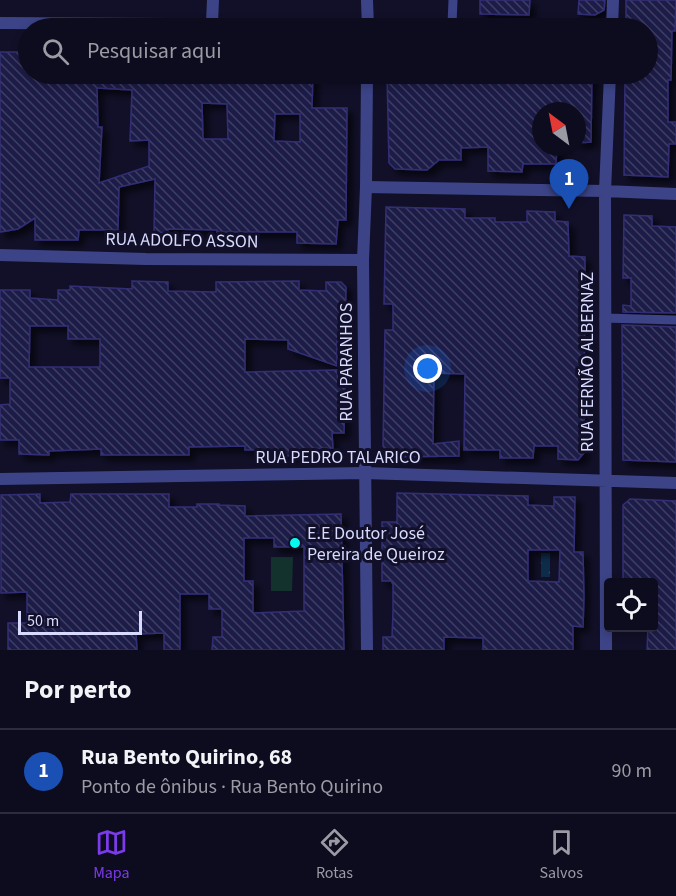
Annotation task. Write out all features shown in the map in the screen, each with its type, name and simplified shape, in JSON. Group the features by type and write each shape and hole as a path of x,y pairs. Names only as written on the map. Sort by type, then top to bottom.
{"street":[{"path":"212,18 213,0"},
{"path":"367,0 368,18"},
{"path":"612,18 613,0"},
{"path":"0,23 18,23"},
{"name":"RUA PARANHOS","path":"367,84 363,260 367,650"},
{"name":"RUA FERNÃO ALBERNAZ","path":"606,650 604,318 605,191 610,84"},
{"path":"366,187 676,194"},
{"name":"RUA ADOLFO ASSON","path":"0,255 146,259 363,260"},
{"name":"RUA PEDRO TALARICO","path":"0,479 365,473 676,483"}],"lane":[{"path":"452,18 453,0"},
{"path":"604,318 676,320"}],"green space":[{"path":"271,557 293,557 292,591 271,591"}],"water":[{"path":"541,553 550,553 550,577 541,577"}],"building":[{"path":"480,0 530,0 529,15 480,14"},
{"path":"579,0 605,0 604,10 595,15 578,14"},
{"path":"626,0 676,0 675,31 672,31 671,80 668,80 668,122 676,122 676,144 669,144 668,177 624,175 625,84 658,84 658,18 626,18"},
{"path":"0,52 18,52 18,84 313,84 312,108 347,108 346,220 338,220 336,244 297,243 297,232 217,232 217,230 168,229 168,233 154,232 155,179 119,187 118,230 79,230 78,240 35,240 35,218 18,229 0,232","holes":["97,88 132,90 130,141 149,140 149,166 99,183 102,127 98,127","202,103 227,104 228,139 203,139","275,114 300,114 300,142 274,141"]},
{"path":"387,84 592,84 591,142 586,142 586,102 532,102 532,156 556,156 556,164 523,164 522,172 488,171 488,147 461,148 461,160 439,160 427,170 395,169 389,163"},
{"path":"386,207 465,209 465,218 495,218 495,222 527,222 527,211 555,212 555,221 568,222 569,256 585,257 584,453 578,460 558,459 558,446 534,446 533,458 500,458 500,450 464,450 465,374 434,373 433,444 459,441 459,456 391,457 383,446 385,330 393,330 393,304 384,304"},
{"path":"624,215 652,216 652,226 676,227 676,313 623,312 623,305 631,306 631,278 623,278"},
{"path":"132,281 168,282 168,291 216,292 216,282 299,281 299,290 326,291 326,282 341,282 346,287 345,341 337,341 337,366 288,349 288,340 245,339 245,372 337,370 338,384 345,384 344,433 332,433 333,448 300,449 296,451 295,456 255,455 255,450 245,450 245,446 189,447 189,455 101,455 101,449 49,451 49,455 19,454 19,440 0,440 0,405 10,404 10,378 0,378 0,290 30,290 30,298 58,300 58,290 70,290 70,286 132,289","holes":["30,326 68,326 68,339 100,339 100,367 29,367"]},
{"path":"622,325 676,327 676,462 623,460"},
{"path":"397,493 528,496 528,505 554,506 554,497 575,497 574,552 583,552 584,597 583,627 573,626 573,650 483,650 483,638 444,637 444,650 383,650 383,637 392,637 393,584 391,581 382,581 382,522 397,522","holes":["528,550 560,550 559,582 528,581"]},
{"path":"40,494 40,503 70,502 71,494 169,494 169,507 197,507 197,504 245,506 245,516 341,514 344,650 212,650 213,637 222,637 222,609 209,609 209,594 180,594 180,650 164,650 164,633 136,634 137,650 8,650 8,623 27,623 27,592 1,593 1,495","holes":["244,538 274,538 274,547 304,547 304,611 253,613 253,581 244,581"]},
{"path":"630,499 676,501 676,650 647,650 648,632 658,632 658,578 623,578 623,505"}],"place":[{"name":"Rua Bento Quirino, 68","path":"569,209"},
{"name":"E.E Doutor José Pereira de Queiroz","path":"295,543"}]}
